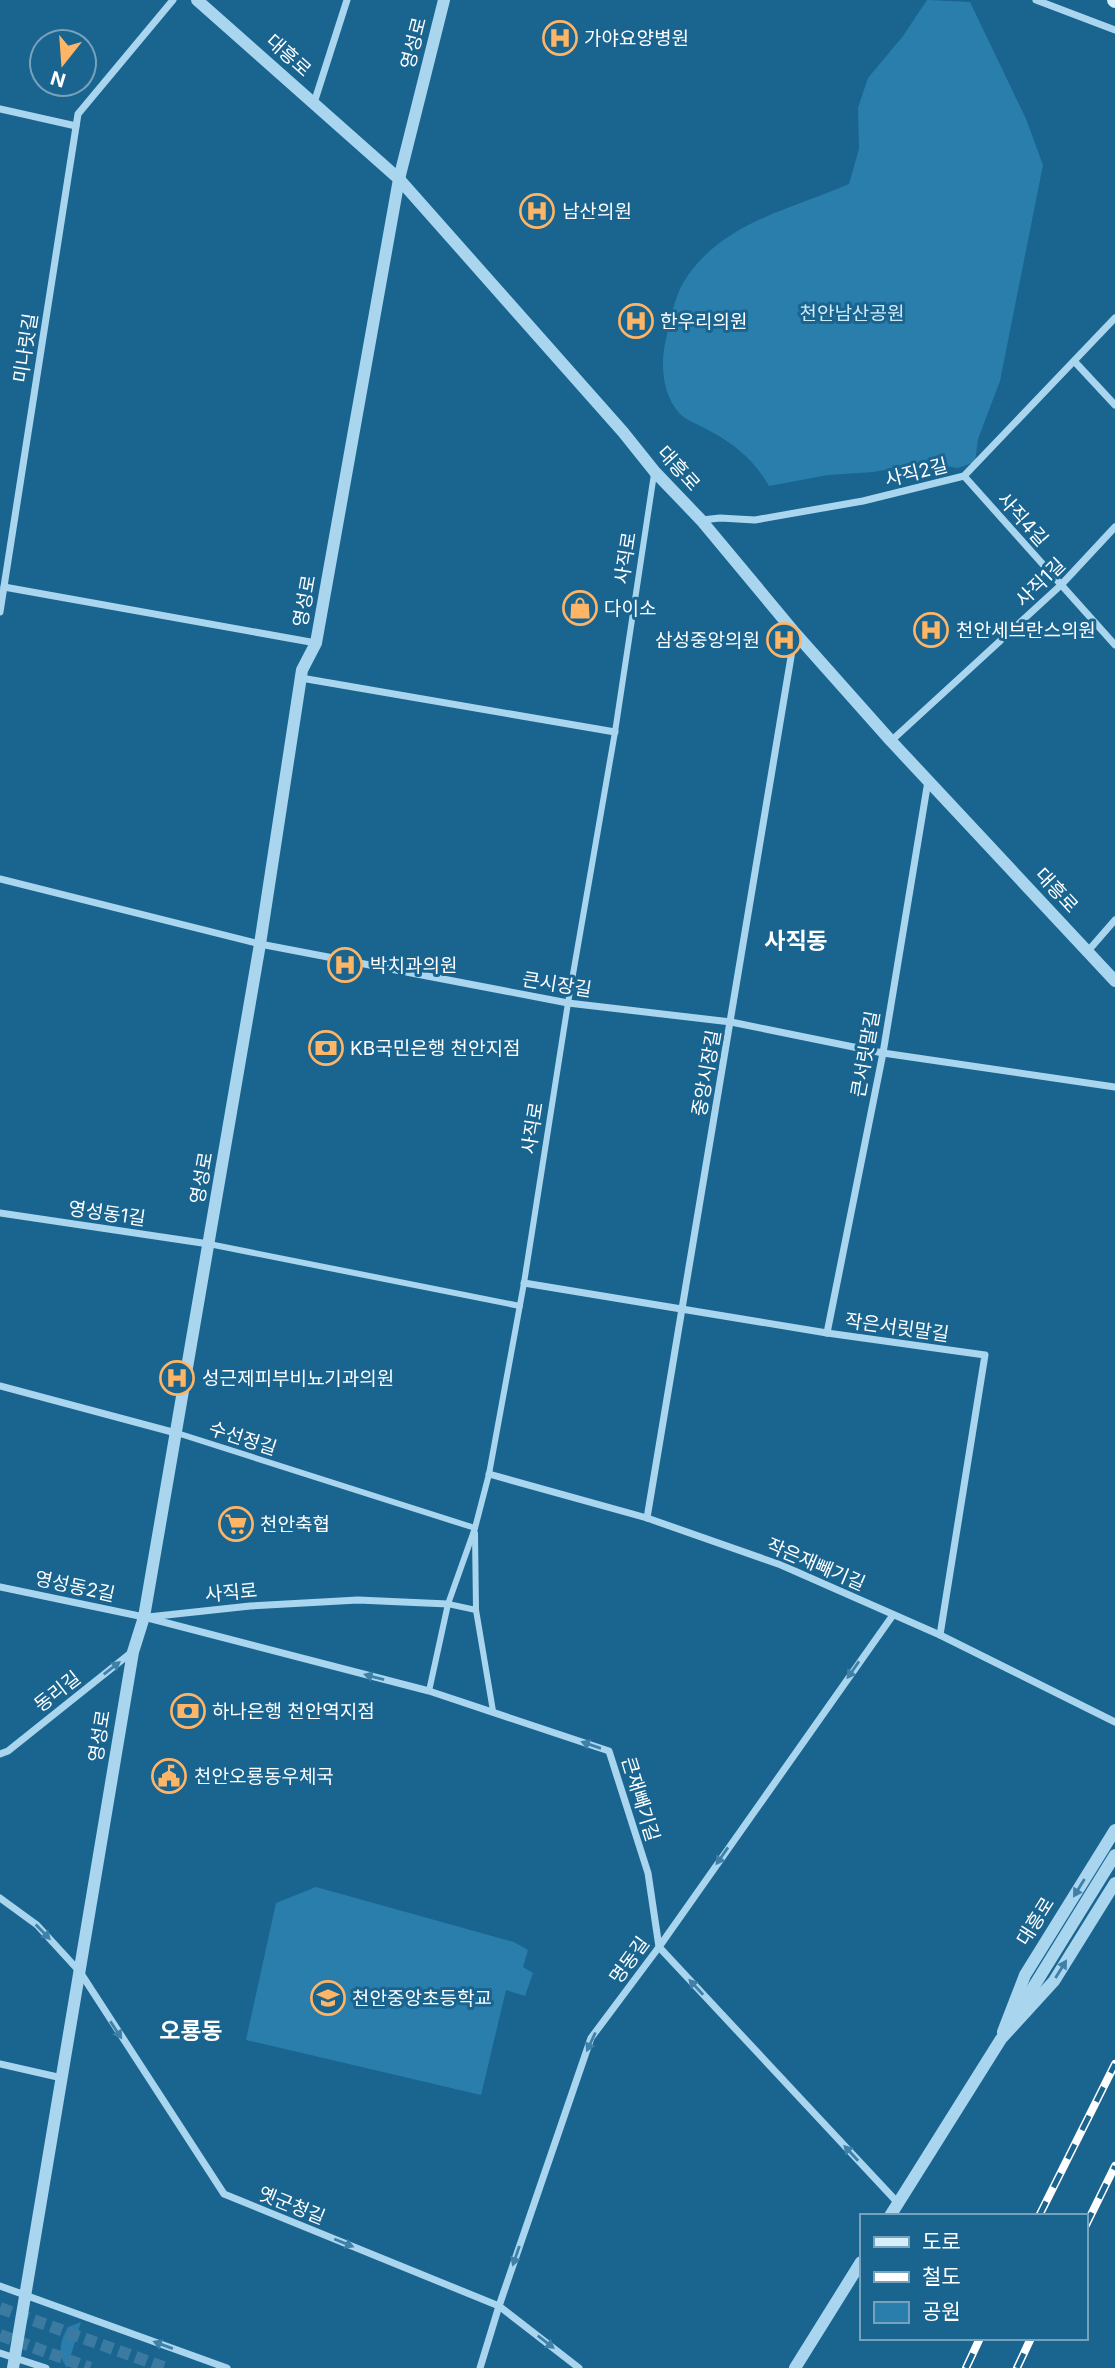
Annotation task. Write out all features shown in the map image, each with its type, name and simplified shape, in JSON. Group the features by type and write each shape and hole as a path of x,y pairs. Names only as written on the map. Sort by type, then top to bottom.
{"street":[{"name":"미나릿길","path":"0,612 78,114 173,0"},
{"name":"대흥로","path":"197,0 398,179 623,432 654,472 701,520 795,633 891,741 1115,981"},
{"path":"314,103 348,0"},
{"name":"영성로","path":"14,2363 133,1651 144,1617 177,1433 260,944 302,670 316,643 398,179 444,0"},
{"path":"1036,0 1115,30"},
{"path":"0,109 76,127"},
{"name":"사직2길","path":"701,520 755,520 863,501 964,476 1115,318"},
{"path":"1075,362 1115,405"},
{"name":"사직로","path":"429,1691 448,1604 475,1528 489,1474 524,1283 568,1003 615,732 654,472"},
{"name":"사직4길","path":"964,476 1115,645"},
{"name":"사직1길","path":"891,741 1061,585 1115,527"},
{"path":"4,587 316,643"},
{"name":"중앙시장길","path":"647,1518 795,633"},
{"path":"301,678 615,732"},
{"name":"큰서릿말길","path":"827,1333 883,1053 928,780"},
{"name":"큰시장길","path":"0,879 260,944 568,1003 731,1022 883,1053 1115,1087"},
{"path":"1088,951 1115,920"},
{"name":"영성동1길","path":"0,1213 209,1244"},
{"path":"209,1244 520,1306"},
{"name":"작은서릿말길","path":"524,1283 827,1333 985,1355 940,1635"},
{"name":"수선정길","path":"0,1386 177,1433 475,1528"},
{"name":"작은재빼기길","path":"489,1474 647,1518 781,1564 940,1635 1115,1722"},
{"name":"사직로","path":"475,1528 477,1610 493,1711"},
{"name":"영성동2길","path":"0,1587 144,1617"},
{"name":"사직로","path":"144,1617 250,1606 358,1600 448,1604"},
{"path":"448,1604 477,1610"},
{"name":"명동길","path":"480,2368 591,2038 659,1947 893,1615"},
{"name":"큰재빼기길","path":"144,1617 429,1691 610,1751 648,1873 659,1947"},
{"name":"동리길","path":"0,1754 8,1751 133,1651"},
{"name":"대흥로","path":"1001,2039 1025,1975 1115,1830"},
{"path":"1001,2039 1115,1855"},
{"name":"대흥로","path":"891,2214 1001,2039 1054,1981 1115,1883"},
{"path":"0,1898 37,1925 80,1972"},
{"path":"659,1947 898,2203"},
{"name":"옛군청길","path":"80,1972 224,2194 499,2306 579,2368"},
{"path":"0,2064 63,2078"},
{"path":"794,2368 860,2264"},
{"path":"0,2286 227,2368"},
{"path":"0,2353 14,2363 46,2368"}],"green space":[{"name":"천안남산공원","path":"927,0 970,2 1026,119 1043,165 1000,381 978,439 975,462 958,468 927,463 873,472 828,475 769,486 743,453 718,435 680,414 669,398 663,358 675,303 683,283 698,263 736,232 780,211 849,184 859,149 858,108 868,78 903,36"},
{"path":"316,1887 514,1942 528,1950 523,1967 533,1973 525,1996 506,1990 481,2095 246,2040 276,1903"},
{"path":"81,2322 67,2368 61,2353 63,2337 68,2327"}],"tunnel":[{"path":"0,2308 166,2368"},
{"path":"0,2335 90,2368"}],"railway":[{"path":"1040,2214 1115,2064"},
{"path":"1087,2223 1115,2166"},
{"path":"966,2368 979,2340"},
{"path":"1017,2368 1030,2340"}],"place":[{"name":"가야요양병원","path":"560,38"},
{"name":"남산의원","path":"537,211"},
{"name":"한우리의원","path":"636,321"},
{"name":"다이소","path":"580,608"},
{"name":"천안세브란스의원","path":"931,630"},
{"name":"삼성중앙의원","path":"784,640"},
{"name":"박치과의원","path":"345,965"},
{"name":"KB국민은행 천안지점","path":"326,1048"},
{"name":"성근제피부비뇨기과의원","path":"177,1378"},
{"name":"천안축협","path":"236,1524"},
{"name":"하나은행 천안역지점","path":"188,1711"},
{"name":"천안오룡동우체국","path":"169,1776"},
{"name":"천안중앙초등학교","path":"328,1998"}],"district":[{"name":"사직동","path":"796,941"},
{"name":"오룡동","path":"191,2031"}]}
